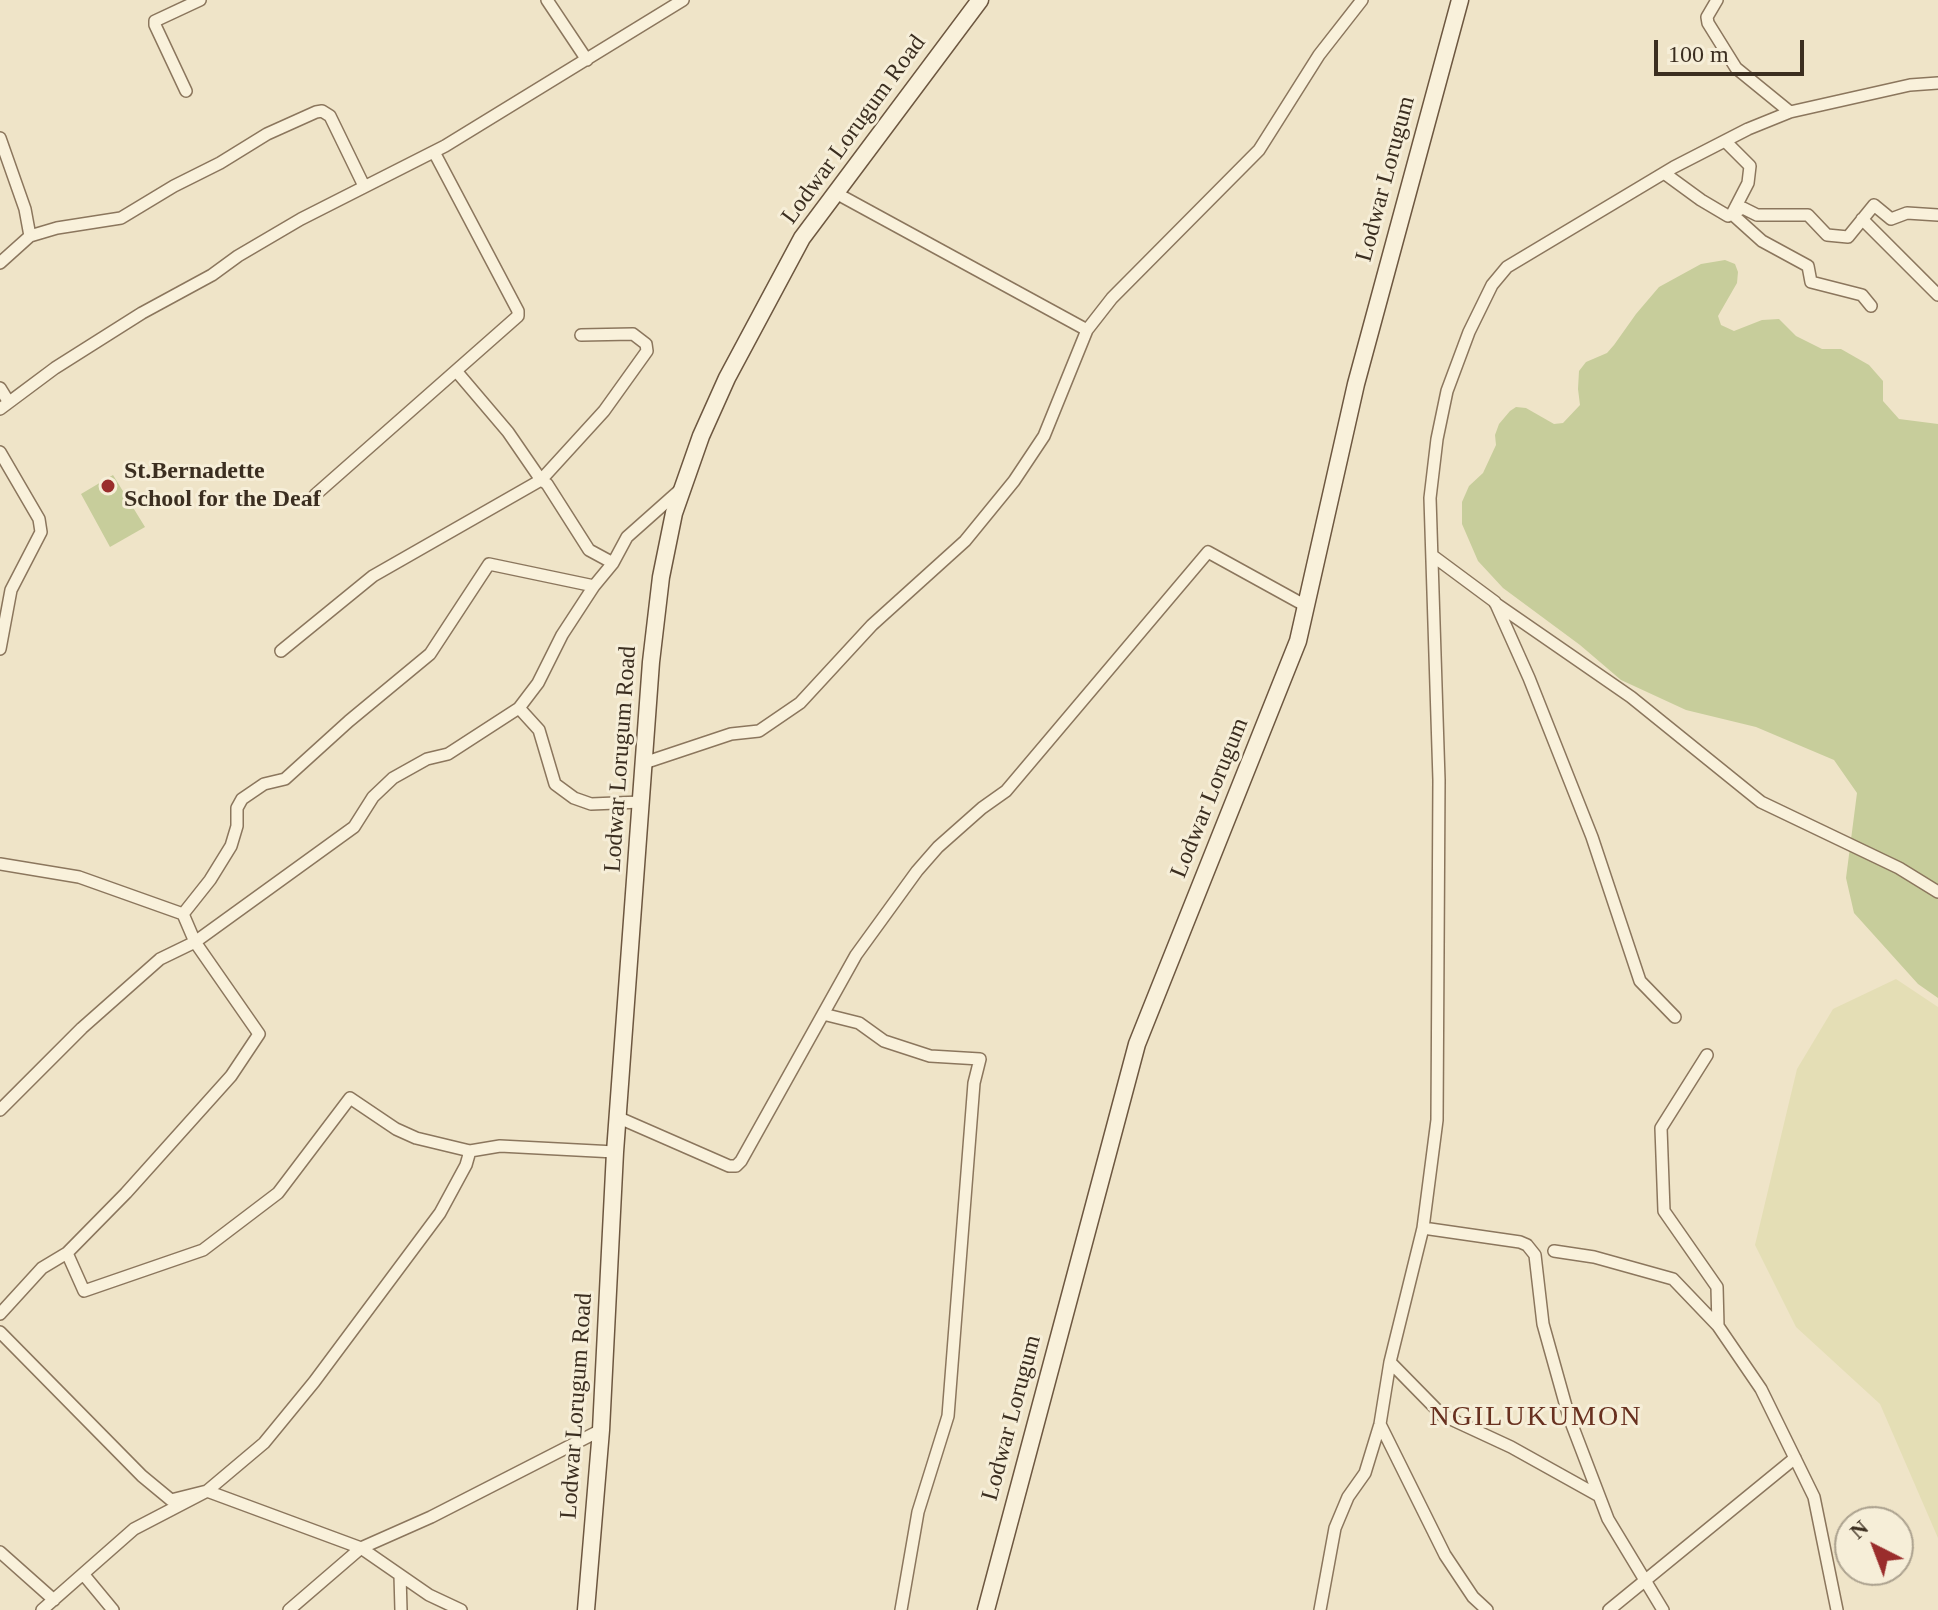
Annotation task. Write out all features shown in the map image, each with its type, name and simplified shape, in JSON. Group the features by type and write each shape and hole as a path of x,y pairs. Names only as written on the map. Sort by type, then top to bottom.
{"main road":[{"name":"Lodwar Lorugum Road","path":"586,1610 601,1430 617,1117 651,662 661,577 681,489 727,378 802,238 980,0"},
{"name":"Lodwar Lorugum","path":"986,1610 1137,1044 1285,678 1306,606 1356,384 1460,0"}],"street":[{"path":"186,91 155,21 200,0"},
{"path":"547,0 587,60"},
{"path":"0,388 4,405 55,368 142,313 212,275 301,219 434,152 683,0"},
{"path":"644,763 731,734 759,731 800,703 872,625 965,541 1014,481 1044,436 1087,330 1122,287 1259,150 1319,55 1362,0"},
{"path":"1717,0 1707,17 1708,23 1736,68 1790,112"},
{"path":"1320,1610 1335,1528 1348,1497 1365,1473 1380,1424 1390,1362 1423,1228 1437,1120 1439,780 1430,498 1447,391 1469,332 1492,285 1507,267 1664,173 1790,112 1910,85 1938,83"},
{"path":"0,263 30,236 57,228 121,218 267,134 322,111 330,116 364,186"},
{"path":"0,138 25,209 30,236"},
{"path":"1725,141 1750,166 1748,183 1732,214"},
{"path":"315,495 518,316 434,152"},
{"path":"1664,173 1728,216 1743,208 1757,215 1808,215 1827,235 1848,237 1874,205 1891,219 1907,213 1938,215"},
{"path":"834,192 1087,330"},
{"path":"1732,214 1762,241 1808,266 1811,282 1862,295 1871,306"},
{"path":"1862,219 1938,295"},
{"path":"281,651 373,576 541,480 604,411 647,351 646,344 633,334 581,335"},
{"path":"457,372 547,484 589,550 613,563"},
{"path":"0,452 39,519 41,532 11,590 0,649"},
{"path":"0,1110 82,1028 160,959 195,942 354,827 373,797 393,778 427,759 448,754 519,708 538,683 562,635 613,563 627,537 681,489"},
{"path":"617,1117 729,1166 736,1166 856,955 924,863 982,808 1006,791 1208,552 1306,606"},
{"path":"1433,556 1631,697 1761,802 1899,868 1938,892"},
{"path":"183,914 210,880 231,846 237,826 237,808 242,799 264,784 285,779 430,654 489,564 594,586"},
{"path":"1495,602 1529,678 1592,837 1640,981 1675,1017"},
{"path":"519,708 539,730 555,784 574,798 591,804 641,802"},
{"path":"0,864 79,877 183,914 195,942 259,1034 231,1076 126,1193 67,1253 42,1268 0,1314"},
{"path":"823,1014 859,1023 884,1041 930,1056 980,1059 974,1083 948,1416 918,1512 901,1610"},
{"path":"1707,1055 1661,1128 1663,1197 1664,1211 1717,1287 1718,1326"},
{"path":"67,1253 84,1291 203,1250 278,1193 350,1098 396,1129 416,1138 470,1151 500,1146 615,1152"},
{"path":"42,1610 134,1529 207,1491 264,1443 314,1382 440,1213 466,1165 470,1151"},
{"path":"1423,1228 1520,1242 1535,1255 1543,1324 1569,1417 1608,1519 1663,1610"},
{"path":"1554,1251 1594,1257 1673,1279 1718,1326 1761,1389 1814,1497 1837,1610"},
{"path":"0,1332 142,1476 171,1500 207,1491 361,1548 429,1595 461,1610"},
{"path":"1390,1362 1442,1415 1511,1447 1599,1496"},
{"path":"1380,1424 1445,1555 1473,1597 1487,1610"},
{"path":"289,1610 361,1548 431,1517 601,1430"},
{"path":"1609,1610 1643,1579 1795,1458"},
{"path":"0,1552 54,1600"},
{"path":"84,1575 113,1610"},
{"path":"400,1575 401,1610"},
{"path":"1473,1597 1475,1610"}],"shaded area":[{"path":"1896,979 1938,1007 1938,1538 1880,1404 1796,1327 1755,1245 1797,1069 1833,1009"}],"green space":[{"path":"1725,260 1735,264 1738,272 1737,283 1718,316 1721,325 1734,331 1762,320 1779,319 1796,336 1822,349 1841,349 1869,365 1883,381 1883,401 1899,419 1938,424 1938,998 1918,984 1854,913 1846,878 1857,793 1834,760 1756,727 1686,710 1621,680 1503,588 1478,561 1462,524 1462,502 1469,486 1483,473 1496,445 1495,435 1499,424 1510,411 1516,407 1526,408 1554,424 1563,423 1580,405 1579,371 1586,362 1607,353 1659,287 1701,264"},
{"path":"113,475 145,527 110,547 81,494"}],"place":[{"name":"St.Bernadette School for the Deaf","path":"108,486"}],"district":[{"name":"NGILUKUMON","path":"1536,1418"}]}
